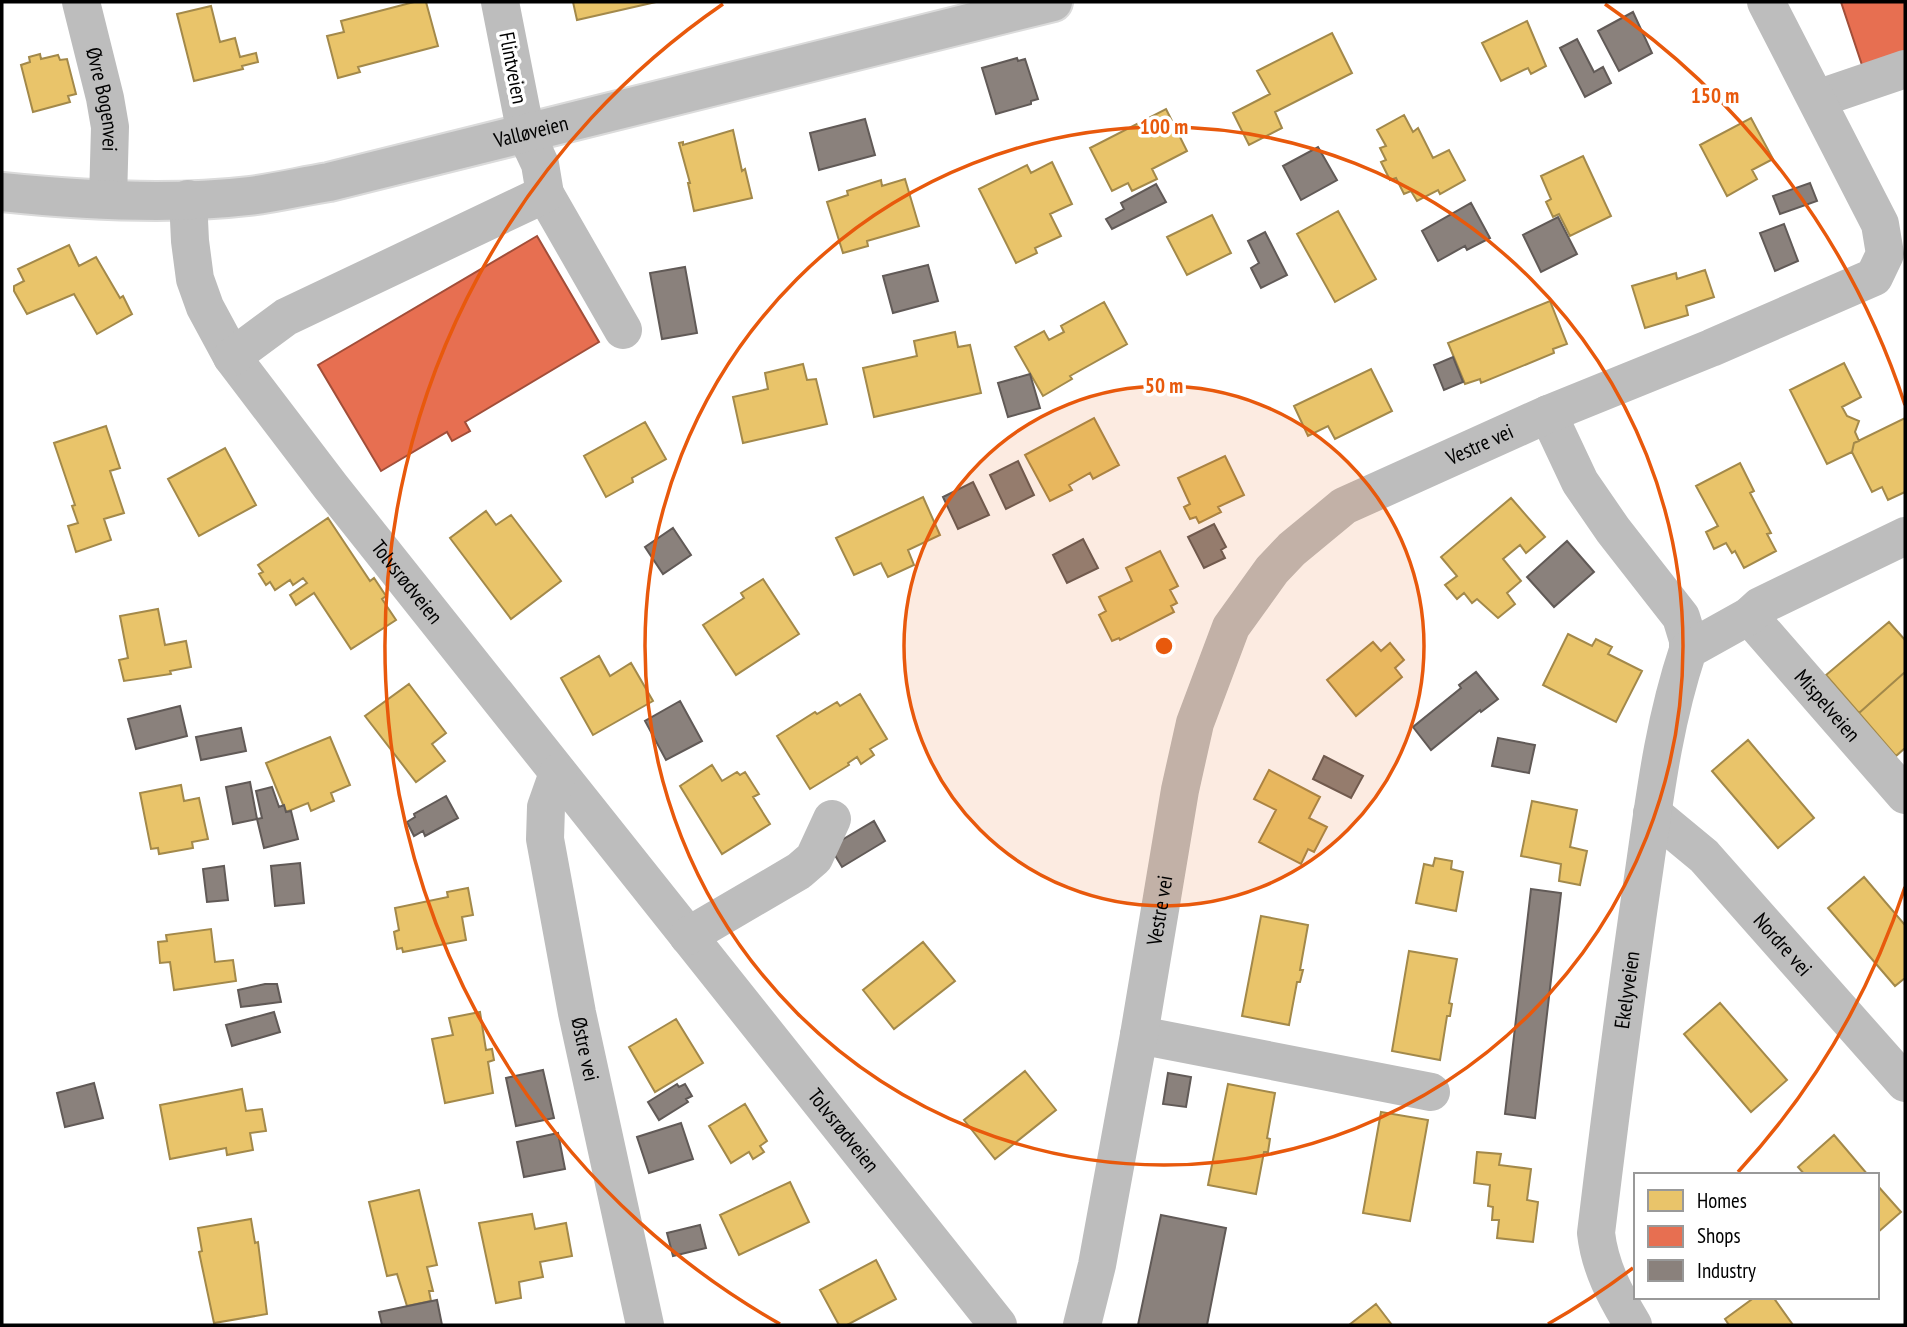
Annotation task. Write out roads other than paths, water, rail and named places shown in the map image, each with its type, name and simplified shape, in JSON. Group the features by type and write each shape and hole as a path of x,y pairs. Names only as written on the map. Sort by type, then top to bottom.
{"street":[{"name":"Øvre Bogenvei","path":"81,2 110,127 108,199"},
{"name":"Flintveien","path":"500,2 526,134 540,164 545,194 623,330"},
{"name":"Valløveien","path":"2,192 108,199 188,199 249,196 329,182 1053,2"},
{"name":"Vestre vei","path":"1082,1325 1097,1265 1183,776 1195,723 1231,627 1272,570 1292,549 1344,506 1548,414 1711,348 1874,277 1885,254 1880,224 1766,2"},
{"path":"1818,99 1905,69"},
{"path":"232,357 286,317 545,194"},
{"name":"Tolvsrødveien","path":"188,199 195,279 205,307 232,357 331,488 999,1325"},
{"path":"1548,414 1580,482 1613,530 1681,617 1688,650 1749,616 1760,606 1905,536"},
{"name":"Mispelveien","path":"1749,616 1905,795"},
{"name":"Ekelyveien","path":"1633,1325 1611,1287 1598,1254 1596,1233 1619,1044 1659,761 1672,696 1688,650"},
{"name":"Østre vei","path":"558,773 546,807 545,839 577,1013 645,1325"},
{"name":"Nordre vei","path":"1653,813 1703,856 1905,1083"},
{"path":"688,936 799,871 814,858 832,819"},
{"path":"1139,1035 1431,1092"}]}
